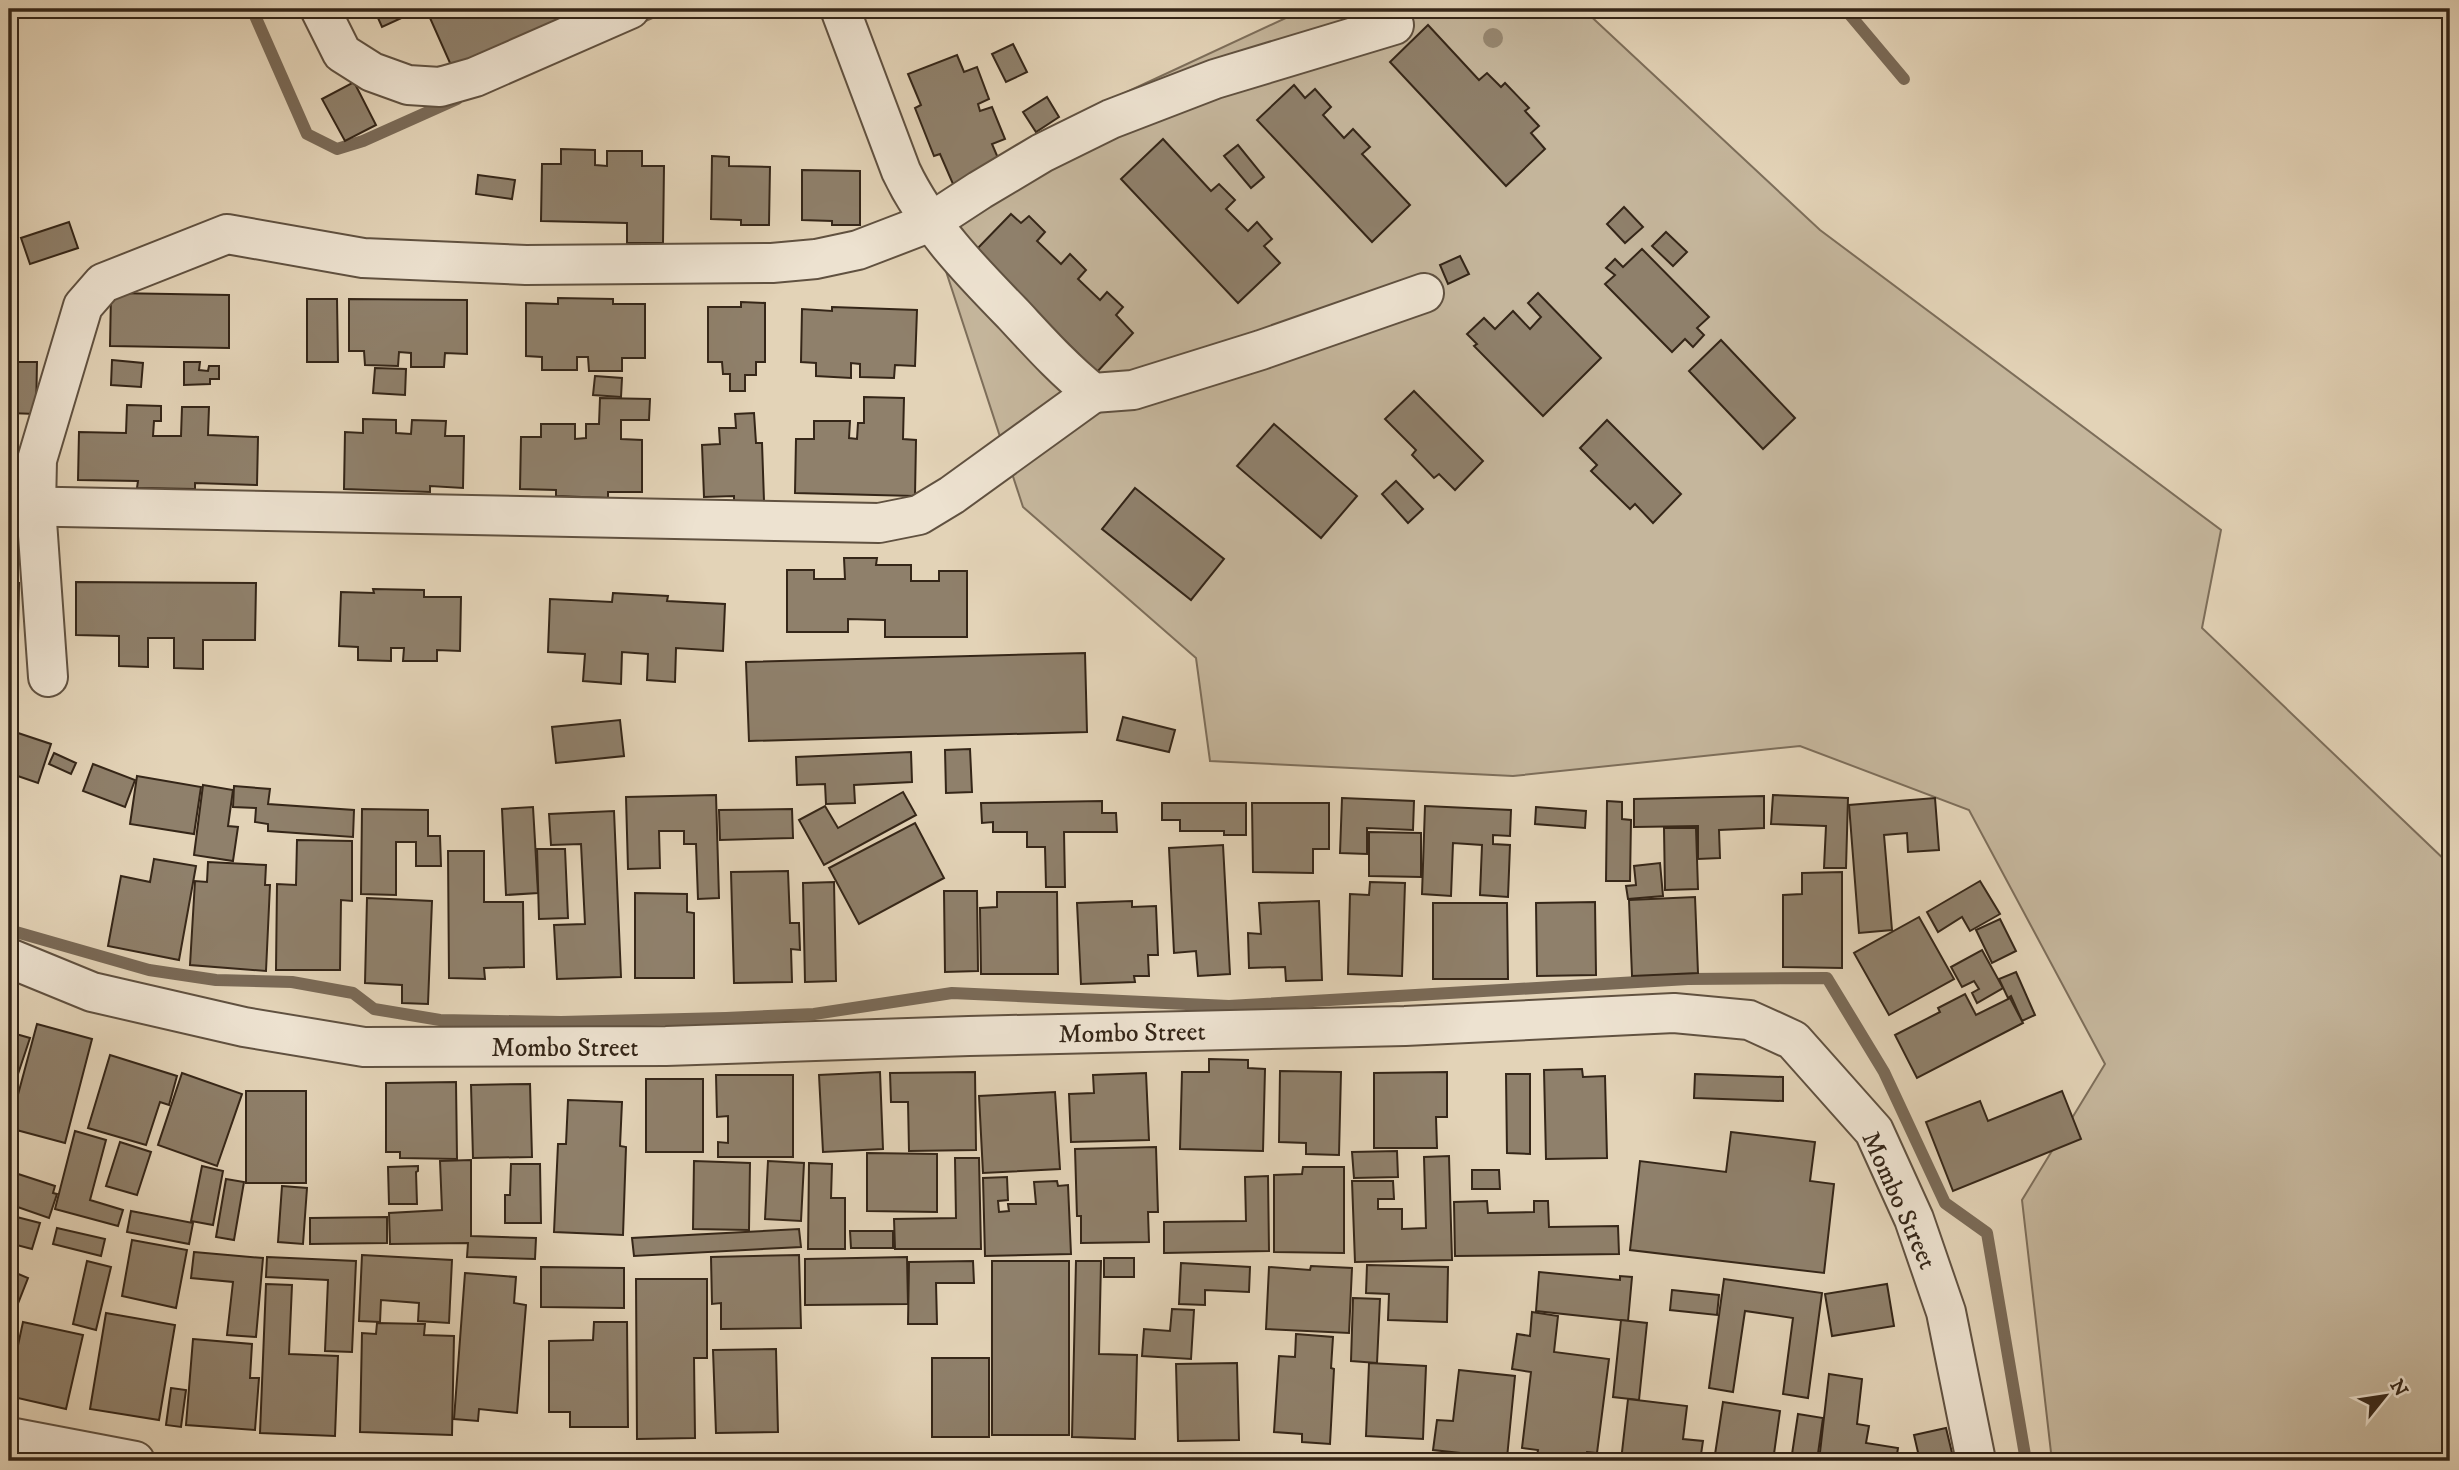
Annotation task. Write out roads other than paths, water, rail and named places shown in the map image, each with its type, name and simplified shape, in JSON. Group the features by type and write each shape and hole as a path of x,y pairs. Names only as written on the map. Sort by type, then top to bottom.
{"street":[{"path":"320,9 342,53 372,72 408,85 440,87 475,76 630,9"},
{"path":"840,9 913,197 972,271 1063,369 1093,393"},
{"path":"48,677 23,507 83,306 103,284 227,234 363,258 540,265 745,263 816,259 858,250 931,222 1042,153 1111,119 1215,79 1394,25"},
{"path":"23,507 879,523 919,515 952,495 1093,393 1133,390 1261,350 1424,293"},
{"name":"Mombo Street","path":"9,958 92,992 244,1027 364,1047 666,1046 1405,1026 1674,1013 1749,1020 1793,1040 1874,1131 1914,1219 1946,1312 1976,1461"},
{"path":"9,1437 135,1461"}],"waterway":[{"path":"252,9 307,134 337,149 363,141 457,99"},
{"path":"633,21 661,9"},
{"path":"1845,9 1904,79"},
{"path":"9,930 149,970 216,980 292,982 353,993 374,1009 440,1020 561,1022 814,1014 952,993 1229,1006 1688,979 1827,978 1884,1072 1945,1203 1987,1233 2026,1461"}]}
